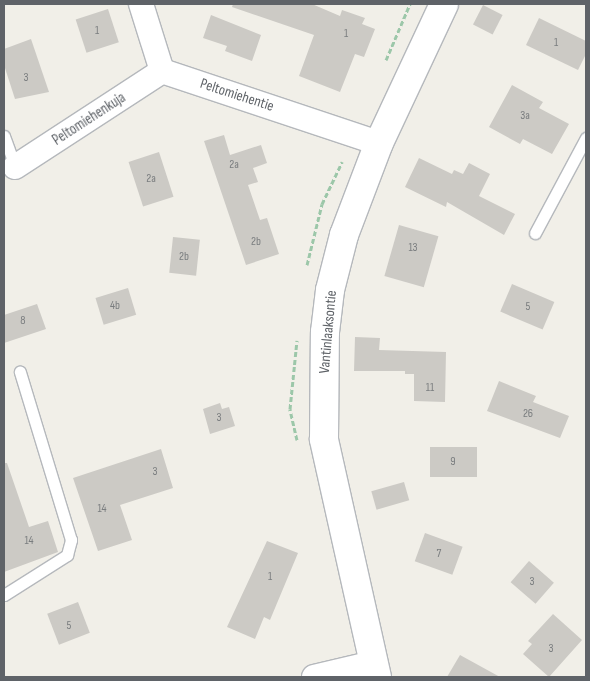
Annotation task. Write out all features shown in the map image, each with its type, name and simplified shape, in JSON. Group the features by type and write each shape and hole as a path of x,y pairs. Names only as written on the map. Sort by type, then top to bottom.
{"street":[{"path":"141,4 162,71"},
{"name":"Vantinlaaksontie","path":"375,670 324,439 323,364 329,300 337,259 379,143 444,4"},
{"name":"Peltomiehentie","path":"162,71 379,143"},
{"name":"Peltomiehenkuja","path":"15,167 162,71"},
{"path":"314,677 375,670"}],"lane":[{"path":"4,136 15,167"},
{"path":"535,233 586,138"},
{"path":"4,595 67,555 71,540 20,372"}],"building":[{"path":"233,4 312,4 340,16 342,10 365,18 362,24 375,29 364,57 355,54 340,92 299,76 314,35 232,7"},
{"path":"483,5 503,15 493,35 473,25"},
{"path":"108,9 119,42 86,53 76,20"},
{"path":"211,15 261,35 252,61 225,51 227,46 203,38"},
{"path":"539,18 586,41 586,54 578,70 526,45"},
{"path":"31,39 49,92 15,99 4,65 4,49"},
{"path":"512,85 543,102 539,108 569,124 552,154 523,139 520,144 489,127"},
{"path":"224,135 230,155 261,145 267,163 253,168 258,182 248,185 260,220 267,218 279,254 246,265 204,141"},
{"path":"159,152 174,197 143,207 129,162"},
{"path":"419,158 452,174 454,170 463,174 469,163 490,174 479,196 515,214 504,235 447,202 446,207 405,187"},
{"path":"399,225 438,236 424,287 384,276"},
{"path":"173,237 200,240 196,276 169,273"},
{"path":"512,284 554,302 543,330 500,312"},
{"path":"128,288 136,315 104,325 95,298"},
{"path":"37,304 46,329 4,343 4,315"},
{"path":"355,337 380,338 379,350 446,352 445,402 414,401 414,374 405,374 405,371 354,371"},
{"path":"499,381 536,396 533,402 569,416 560,438 487,411"},
{"path":"220,403 222,409 229,407 235,426 210,434 203,409"},
{"path":"430,447 477,447 477,477 430,477"},
{"path":"161,449 173,488 120,505 132,540 98,551 73,478"},
{"path":"4,463 7,463 29,527 48,521 58,552 4,572"},
{"path":"404,482 409,500 377,510 371,491"},
{"path":"425,533 463,547 452,575 415,561"},
{"path":"267,541 298,553 270,620 264,617 255,639 227,627"},
{"path":"529,561 554,583 536,604 511,582"},
{"path":"78,602 90,633 59,645 47,614"},
{"path":"553,614 582,640 549,677 523,654 532,644 528,641"},
{"path":"460,655 500,677 447,677"}]}
